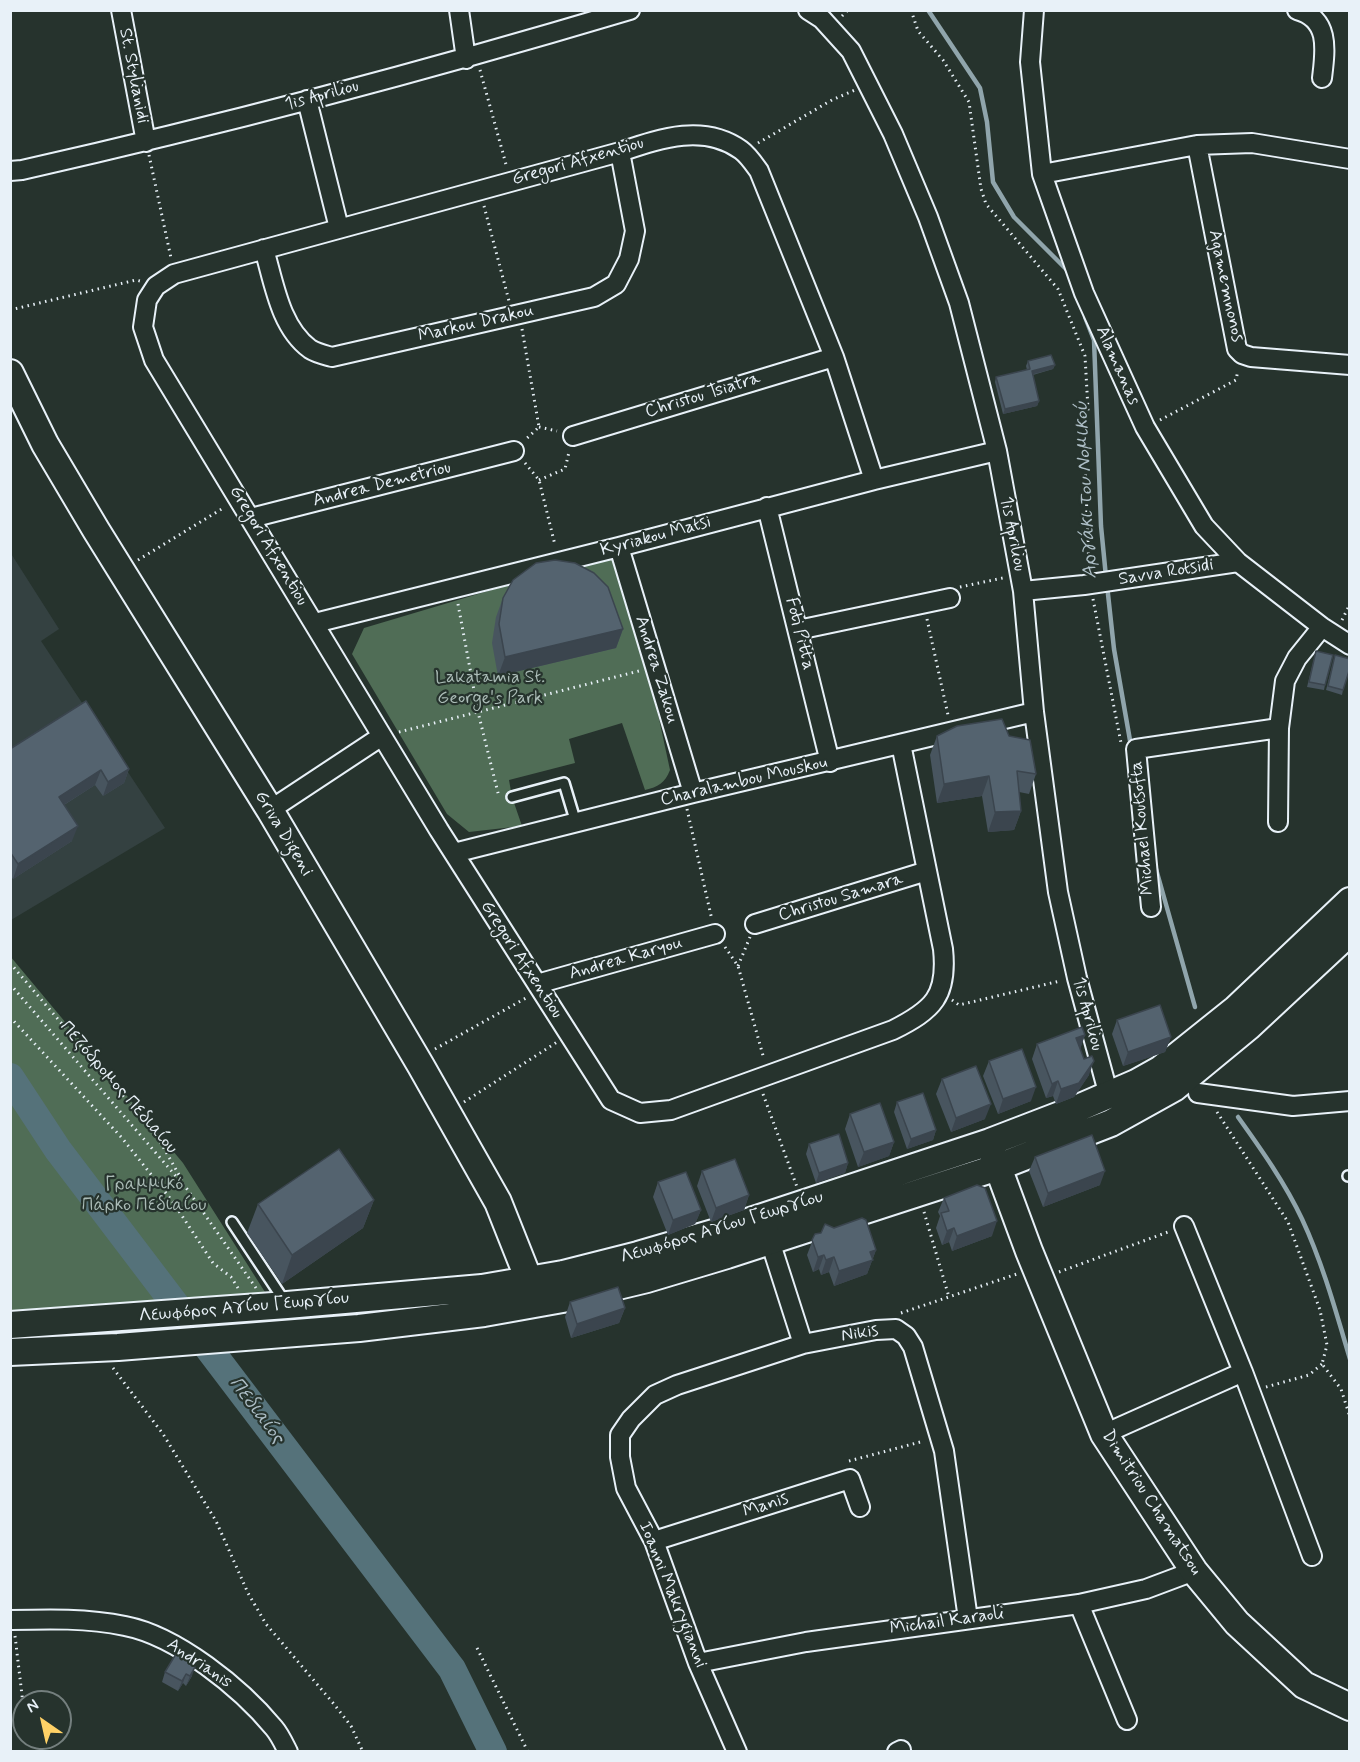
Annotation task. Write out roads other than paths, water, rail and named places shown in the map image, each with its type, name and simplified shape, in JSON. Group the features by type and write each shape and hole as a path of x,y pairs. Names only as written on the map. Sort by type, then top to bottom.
{"main road":[{"name":"Griva Digeni","path":"10,373 45,444 270,810 448,1113 498,1202 529,1280 534,1305"},
{"name":"Λεωφόρος Αγίου Γεωργίου","path":"10,1325 102,1319 249,1296 286,1305 482,1288 563,1274 717,1232 990,1142 1109,1096 1161,1069 1236,1009 1350,901"},
{"name":"Λεωφόρος Αγίου Γεωργίου","path":"10,1352 359,1328 484,1313 534,1305 647,1279 770,1241 998,1167 1111,1123 1174,1088 1248,1027 1350,932"},
{"name":"Dimitriou Chamatsou","path":"990,1142 1039,1273 1104,1434 1194,1571 1237,1623 1304,1685 1350,1707"}],"street":[{"name":"St. Stylianidi","path":"121,10 146,142"},
{"path":"459,10 471,57"},
{"name":"1is Apriliou","path":"10,171 146,142 471,57 630,10"},
{"name":"1is Apriliou","path":"808,10 822,20 851,51 893,134 928,218 959,303 997,451 1021,583 1034,712 1058,892 1077,978 1109,1096"},
{"name":"Alamanas","path":"1034,10 1030,62 1042,174 1084,293 1145,427 1204,526 1238,562 1322,627 1350,645"},
{"path":"1297,10 1305,12 1321,28 1326,45 1322,78"},
{"path":"307,100 339,228"},
{"name":"Gregori Afxentiou","path":"874,480 834,357 759,171 743,151 726,141 702,134 662,138 620,152 174,274 156,286 147,300 143,327 154,360 454,853 612,1100 640,1113 671,1110 893,1030 914,1019 931,1005 940,992 945,968 927,871"},
{"path":"1042,174 1197,145 1252,143 1350,159"},
{"name":"Agamemnonos","path":"1197,145 1237,349 1242,354 1251,357 1350,365"},
{"name":"Markou Drakou","path":"264,249 284,314 294,334 312,350 332,357 594,297 616,284 630,259 635,231 620,152"},
{"name":"Christou Tsiatra","path":"573,436 834,357"},
{"name":"Andrea Demetriou","path":"251,518 514,451"},
{"name":"Kyriakou Matsi","path":"315,623 874,480 997,451"},
{"name":"Foti Pitta","path":"767,507 831,762"},
{"name":"Andrea Zakou","path":"619,547 655,667 688,795"},
{"name":"Savva Rotsidi","path":"1021,583 1087,584 1238,562"},
{"path":"798,630 950,598"},
{"path":"1278,822 1280,777 1278,728 1285,681 1297,658 1322,627"},
{"name":"Charalambou Mouskou","path":"454,853 1034,712"},
{"name":"Michael Koutsofta","path":"1150,907 1136,749 1278,728"},
{"path":"270,810 382,736"},
{"path":"901,744 927,871"},
{"name":"Christou Samara","path":"755,924 927,871"},
{"name":"Andrea Karyou","path":"539,987 715,934"},
{"path":"1198,1093 1293,1106 1350,1101"},
{"path":"1184,1226 1243,1372 1311,1556"},
{"path":"770,1241 803,1344"},
{"name":"Nikis","path":"620,1435 631,1419 655,1395 677,1384 803,1344 876,1330 896,1329 906,1336 913,1347 944,1451 968,1619"},
{"path":"1104,1434 1243,1372"},
{"name":"Ioanni Makrygianni","path":"620,1435 620,1457 626,1488 654,1541 698,1663 737,1752"},
{"name":"Manis","path":"654,1541 850,1479 860,1507"},
{"name":"Michail Karaoli","path":"698,1663 806,1642 1078,1604 1146,1589 1194,1571"},
{"path":"1078,1604 1127,1720"},
{"name":"Andrianis","path":"12,1620 70,1618 127,1626 174,1643 241,1693 275,1729 288,1752"}],"lane":[{"path":"513,797 564,783 576,823"},
{"path":"232,1222 283,1296 286,1305"}],"waterway":[{"name":"Αργάκι του Νομικού","path":"928,10 980,88 987,122 993,182 1014,217 1069,272"},
{"name":"Αργάκι του Νομικού","path":"1085,317 1094,340 1101,526 1106,577"},
{"name":"Αργάκι του Νομικού","path":"1107,585 1114,649 1131,746"},
{"name":"Αργάκι του Νομικού","path":"1156,869 1195,1007"},
{"name":"Πεδιαίος","path":"10,1077 58,1150 452,1669 493,1752"},
{"name":"Αργάκι του Νομικού","path":"1238,1117 1280,1179 1310,1236 1350,1359"}],"park label":[{"name":"Lakatamia St. George's Park","path":"490,688"},
{"name":"Γραμμικό Πάρκο Πεδιαίου","path":"144,1195"}]}
